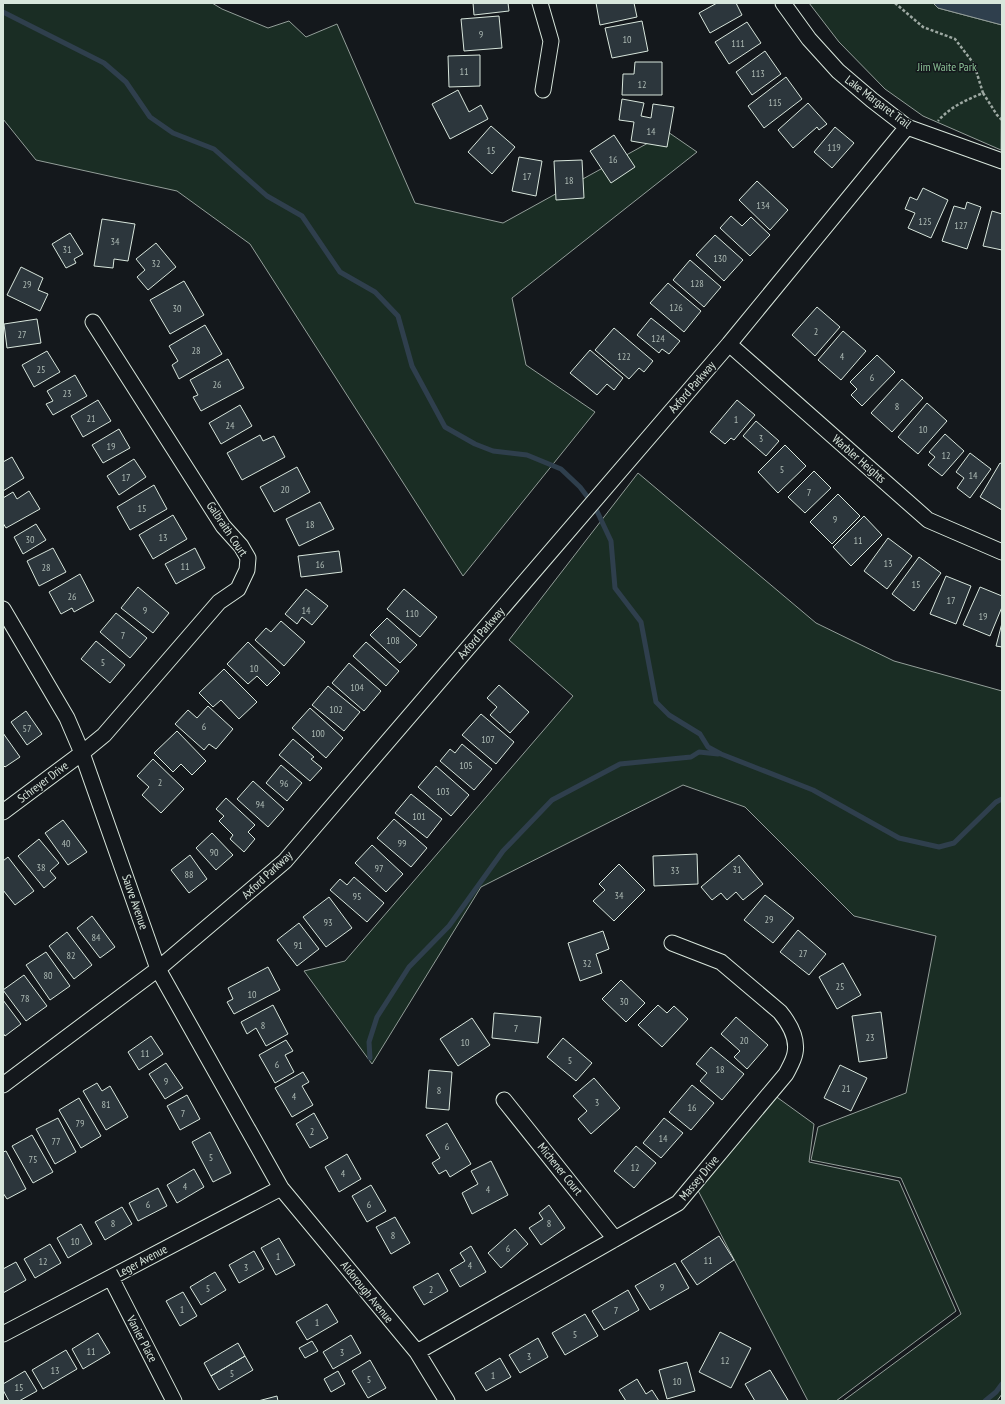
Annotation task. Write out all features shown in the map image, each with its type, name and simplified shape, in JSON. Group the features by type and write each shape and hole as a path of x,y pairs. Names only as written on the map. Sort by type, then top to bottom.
{"street":[{"path":"540,3 551,41 543,90"},
{"name":"Lake Margaret Trail","path":"783,3 809,39 838,71 907,127 1002,161"},
{"name":"Axford Parkway","path":"3,1085 158,969 285,862 729,344 907,127"},
{"name":"Galbraith Court","path":"82,753 104,735 219,602 238,588 247,570 248,558 241,546 223,526 93,322"},
{"name":"Warbler Heights","path":"729,344 928,520 1002,552"},
{"name":"Sauve Avenue","path":"3,609 67,718 82,753 158,969 281,1188"},
{"name":"Schreyer Drive","path":"3,812 82,753"},
{"name":"Massey Drive","path":"417,1352 678,1203 786,1074 795,1054 795,1042 787,1021 780,1012 721,962 672,944"},
{"name":"Michener Court","path":"504,1100 615,1239"},
{"name":"Leger Avenue","path":"3,1334 281,1188"},
{"name":"Aldorough Avenue","path":"281,1188 417,1352 447,1401"},
{"name":"Vanier Place","path":"110,1278 174,1401"}],"path":[{"path":"895,3 923,27 954,39 974,64 983,93 997,116 1002,120"},
{"path":"928,134 944,114 963,101 983,93"}],"green space":[{"path":"3,3 212,3 222,9 268,28 289,21 306,37 337,24 415,203 503,223 668,132 697,152 512,298 526,365 595,412 463,576 250,244 177,191 36,160 3,119"},
{"name":"Jim Waite Park","path":"809,3 933,3 938,8 1002,25 1001,150 923,116 885,89 839,42"},
{"path":"638,473 816,623 894,661 1002,691 1002,1394 997,1401 843,1401 961,1314 901,1178 811,1160 818,1127 906,1093 936,936 854,916 745,807 683,785 481,887 372,1064 304,971 345,961 573,696 509,640"},
{"path":"767,1090 814,1124 809,1162 899,1181 956,1311 836,1401 808,1401 692,1179"}],"water":[{"path":"933,3 1002,3 1002,25 938,8"}],"building":[{"path":"473,3 508,3 509,11 474,15"},
{"path":"596,3 634,3 637,17 600,25"},
{"path":"717,3 736,3 742,15 710,33 699,13"},
{"path":"499,16 502,48 464,51 461,19"},
{"path":"642,21 648,51 612,58 605,28"},
{"path":"747,22 761,43 729,64 715,42"},
{"path":"765,51 781,74 752,95 736,72"},
{"path":"480,55 480,86 449,87 448,56"},
{"path":"635,62 662,62 662,95 622,95 623,74 634,74"},
{"path":"786,77 802,99 764,128 748,106"},
{"path":"458,90 469,112 481,105 488,119 450,139 432,104"},
{"path":"622,99 644,103 641,116 651,118 653,104 674,107 667,147 631,141 634,122 619,120"},
{"path":"808,103 827,124 819,130 817,127 793,148 778,130"},
{"path":"491,126 515,147 492,174 468,152"},
{"path":"835,127 854,143 832,168 814,152"},
{"path":"614,135 635,167 611,183 590,151"},
{"path":"519,157 542,161 536,196 512,191"},
{"path":"582,160 584,198 556,200 554,161"},
{"path":"757,181 788,210 770,230 739,200"},
{"path":"923,188 948,200 931,238 908,228 915,213 905,209 910,197 917,200"},
{"path":"967,202 981,207 967,249 942,241 954,206 965,209"},
{"path":"992,211 1002,214 1002,250 983,246"},
{"path":"731,216 742,226 751,217 770,235 750,256 720,228"},
{"path":"102,219 135,224 128,261 114,259 113,268 94,266"},
{"path":"70,233 83,254 74,259 76,263 66,268 52,244"},
{"path":"715,235 743,260 724,281 696,255"},
{"path":"156,243 176,267 148,290 137,277 145,270 136,259"},
{"path":"690,260 721,287 704,307 673,280"},
{"path":"21,267 43,278 38,290 48,294 40,311 7,295"},
{"path":"184,281 204,315 170,334 150,300"},
{"path":"668,283 701,311 684,332 650,303"},
{"path":"817,307 840,327 815,356 792,335"},
{"path":"651,318 680,341 669,354 662,349 659,353 637,335"},
{"path":"37,319 41,343 7,348 4,324"},
{"path":"205,325 222,354 179,379 172,365 178,361 169,346"},
{"path":"614,328 653,361 644,372 639,368 629,379 595,350"},
{"path":"843,331 866,351 841,380 818,360"},
{"path":"590,350 623,378 614,390 607,384 597,395 570,373"},
{"path":"47,351 60,372 34,387 22,365"},
{"path":"877,355 895,372 862,406 851,395 857,389 850,382"},
{"path":"228,359 244,388 201,411 193,397 198,395 190,380"},
{"path":"75,375 87,396 53,415 46,404 53,401 47,391"},
{"path":"902,379 923,398 892,432 871,413"},
{"path":"98,400 111,421 83,437 71,416"},
{"path":"737,400 755,415 734,440 731,438 725,444 710,432"},
{"path":"927,403 947,421 918,454 898,437"},
{"path":"240,405 252,426 221,444 209,423"},
{"path":"756,421 779,441 766,456 743,436"},
{"path":"119,429 130,448 103,463 92,445"},
{"path":"945,434 964,451 942,476 928,465 935,457 929,452"},
{"path":"260,435 263,441 274,436 285,457 242,480 227,453"},
{"path":"785,445 806,466 778,493 758,472"},
{"path":"970,453 991,469 970,498 957,488 964,478 956,472"},
{"path":"12,457 24,478 3,491 3,462"},
{"path":"134,459 146,477 119,495 107,476"},
{"path":"1000,463 1002,464 1002,510 980,497"},
{"path":"297,467 310,492 274,512 260,487"},
{"path":"814,471 831,488 805,513 788,497"},
{"path":"154,485 167,509 130,530 117,507"},
{"path":"29,491 40,509 6,528 3,523 3,498 13,492 17,499"},
{"path":"838,494 860,516 832,544 810,522"},
{"path":"320,502 334,529 299,546 286,519"},
{"path":"173,515 187,539 153,559 139,535"},
{"path":"864,516 882,535 851,566 833,547"},
{"path":"36,524 46,540 23,554 14,537"},
{"path":"888,538 912,556 887,589 864,571"},
{"path":"53,548 66,572 39,586 27,561"},
{"path":"195,548 205,568 176,584 165,564"},
{"path":"339,551 342,572 301,577 298,556"},
{"path":"919,557 941,573 914,611 892,594"},
{"path":"80,574 94,601 74,612 72,608 61,614 49,592"},
{"path":"946,576 971,586 956,624 930,614"},
{"path":"138,587 169,613 153,633 121,608"},
{"path":"980,587 1002,596 1002,607 990,636 963,625"},
{"path":"306,589 328,606 312,625 302,617 297,624 285,614"},
{"path":"404,589 437,617 420,637 387,609"},
{"path":"116,613 147,638 130,658 100,632"},
{"path":"387,618 417,645 400,663 370,635"},
{"path":"281,621 305,642 284,666 255,640 266,628 271,632"},
{"path":"1002,623 1002,647 996,646"},
{"path":"96,641 125,665 110,683 81,659"},
{"path":"248,642 280,673 267,686 257,676 248,684 227,664"},
{"path":"366,642 399,671 386,686 353,656"},
{"path":"349,663 381,691 364,711 332,683"},
{"path":"224,669 257,702 239,719 221,700 213,707 199,693"},
{"path":"499,685 529,712 510,733 490,715 497,707 487,698"},
{"path":"328,686 360,712 344,731 312,705"},
{"path":"208,706 233,729 216,749 209,744 204,750 175,724 188,710 197,718"},
{"path":"310,708 343,738 326,758 292,728"},
{"path":"26,711 42,734 27,745 11,722"},
{"path":"481,714 514,742 496,764 462,735"},
{"path":"177,731 206,761 192,775 181,764 173,772 154,753"},
{"path":"3,733 20,757 5,767 3,765"},
{"path":"293,739 314,757 311,759 322,768 310,781 279,755"},
{"path":"462,744 492,769 474,790 440,761 450,749 455,753"},
{"path":"153,759 184,789 161,813 142,795 149,787 137,776"},
{"path":"281,765 302,783 287,801 266,783"},
{"path":"436,766 469,795 451,816 418,787"},
{"path":"253,781 284,809 268,827 237,799"},
{"path":"411,794 442,819 427,838 395,813"},
{"path":"226,798 255,825 248,832 255,839 244,852 230,839 233,835 219,821 224,816 216,809"},
{"path":"394,819 427,848 411,867 377,838"},
{"path":"63,820 87,852 68,865 45,833"},
{"path":"212,833 233,855 216,870 196,848"},
{"path":"39,839 59,863 50,871 56,878 44,888 18,856"},
{"path":"372,845 403,874 386,892 355,863"},
{"path":"697,854 698,884 654,886 653,856"},
{"path":"190,855 207,879 189,893 171,870"},
{"path":"739,855 763,884 743,900 736,892 727,900 721,893 712,900 701,887"},
{"path":"8,857 34,891 15,905 3,890 3,861"},
{"path":"619,864 645,890 614,921 593,901 605,890 599,884"},
{"path":"354,877 384,903 367,922 330,890 340,879 347,885"},
{"path":"765,895 794,918 773,943 744,920"},
{"path":"329,897 352,928 326,947 303,917"},
{"path":"92,916 115,947 100,958 77,928"},
{"path":"299,923 319,949 297,966 277,940"},
{"path":"798,930 826,954 809,975 780,952"},
{"path":"603,931 609,949 596,954 602,973 580,981 568,943"},
{"path":"67,932 92,965 74,979 49,946"},
{"path":"46,952 70,986 50,1000 26,965"},
{"path":"843,963 861,995 837,1009 819,977"},
{"path":"268,967 280,990 234,1014 227,1002 233,999 228,988"},
{"path":"24,975 47,1006 26,1021 3,990"},
{"path":"621,980 645,1003 626,1022 602,999"},
{"path":"3,1000 21,1024 5,1036 3,1033"},
{"path":"273,1005 288,1034 266,1046 256,1028 247,1034 241,1022"},
{"path":"658,1005 667,1013 674,1006 688,1019 662,1047 638,1025"},
{"path":"881,1012 887,1058 859,1062 852,1016"},
{"path":"494,1013 541,1017 538,1043 492,1038"},
{"path":"736,1017 768,1045 747,1069 734,1057 740,1051 721,1034"},
{"path":"472,1018 490,1045 458,1066 440,1039"},
{"path":"151,1036 163,1054 139,1070 128,1052"},
{"path":"563,1038 592,1063 576,1081 547,1057"},
{"path":"286,1040 293,1051 285,1055 294,1072 275,1083 259,1055"},
{"path":"711,1047 744,1074 722,1100 700,1081 707,1073 696,1064"},
{"path":"166,1063 183,1088 165,1099 149,1074"},
{"path":"840,1065 867,1078 851,1111 824,1098"},
{"path":"429,1070 452,1072 449,1110 426,1108"},
{"path":"303,1072 309,1082 302,1086 313,1105 292,1117 275,1088"},
{"path":"594,1078 620,1108 591,1134 578,1119 587,1111 573,1096"},
{"path":"97,1083 102,1091 110,1086 128,1117 106,1130 83,1091"},
{"path":"692,1085 714,1103 691,1130 669,1112"},
{"path":"187,1095 200,1119 180,1130 167,1106"},
{"path":"79,1098 101,1136 81,1148 59,1110"},
{"path":"314,1113 328,1138 310,1148 296,1124"},
{"path":"58,1118 76,1152 55,1164 36,1129"},
{"path":"664,1118 683,1133 661,1158 643,1143"},
{"path":"447,1123 471,1164 450,1177 446,1170 439,1174 432,1163 440,1158 426,1135"},
{"path":"210,1132 231,1173 213,1182 192,1142"},
{"path":"32,1135 53,1172 33,1183 12,1146"},
{"path":"636,1146 656,1163 634,1188 614,1171"},
{"path":"6,1151 26,1189 7,1199 3,1193 3,1152"},
{"path":"347,1154 361,1179 339,1192 325,1167"},
{"path":"491,1161 508,1195 472,1214 462,1193 478,1184 471,1171"},
{"path":"194,1169 204,1187 177,1203 167,1185"},
{"path":"371,1185 386,1211 367,1222 352,1196"},
{"path":"158,1188 167,1206 138,1221 129,1203"},
{"path":"549,1205 565,1228 541,1245 529,1228 543,1219 539,1213"},
{"path":"122,1207 132,1224 105,1240 95,1222"},
{"path":"395,1217 410,1243 391,1254 376,1227"},
{"path":"81,1224 92,1244 68,1258 57,1238"},
{"path":"515,1229 528,1244 501,1268 488,1253"},
{"path":"719,1236 734,1260 697,1285 681,1261"},
{"path":"279,1238 295,1265 276,1275 261,1248"},
{"path":"50,1244 61,1263 35,1278 24,1259"},
{"path":"471,1246 486,1272 460,1287 450,1270 465,1261 460,1253"},
{"path":"254,1251 264,1269 239,1283 229,1265"},
{"path":"16,1262 26,1280 3,1293 3,1269"},
{"path":"675,1263 689,1288 650,1310 635,1286"},
{"path":"215,1272 226,1290 201,1305 190,1287"},
{"path":"438,1273 448,1291 424,1305 413,1287"},
{"path":"628,1290 639,1310 604,1330 592,1311"},
{"path":"183,1292 197,1316 180,1326 166,1301"},
{"path":"327,1304 338,1322 307,1340 296,1322"},
{"path":"585,1314 598,1336 565,1355 552,1333"},
{"path":"720,1332 751,1348 731,1388 699,1372"},
{"path":"98,1333 110,1353 83,1369 72,1349"},
{"path":"351,1335 361,1353 333,1369 323,1352"},
{"path":"538,1338 548,1357 520,1373 509,1355"},
{"path":"312,1341 318,1351 305,1358 299,1348"},
{"path":"238,1343 245,1356 211,1376 204,1363"},
{"path":"66,1350 77,1369 43,1389 32,1370"},
{"path":"245,1356 253,1370 219,1390 211,1376"},
{"path":"500,1358 511,1377 486,1391 475,1373"},
{"path":"370,1360 386,1388 368,1398 352,1371"},
{"path":"687,1362 695,1391 667,1399 659,1370"},
{"path":"770,1370 788,1400 755,1401 745,1384"},
{"path":"25,1371 37,1391 19,1401 9,1401 3,1390 3,1384"},
{"path":"338,1371 345,1384 331,1392 324,1379"},
{"path":"637,1379 646,1394 652,1390 659,1401 626,1401 619,1390"},
{"path":"277,1396 278,1401 258,1401"}],"waterway":[{"path":"3,12 104,63 126,82 150,117 173,133 214,149 267,196 302,216 340,272 375,292 398,316 412,366 445,427 475,444 493,451 527,455 561,469 580,487 595,507 611,541 615,588 641,622 656,702 669,715 700,734 708,747 721,754 813,790 899,838 939,847 954,843 996,802 1002,799"},
{"path":"370,1058 369,1042 377,1017 409,967 449,926 503,851 552,800 620,764 691,757 699,752 718,754"},
{"path":"985,1401 996,1392 1002,1384"}]}
